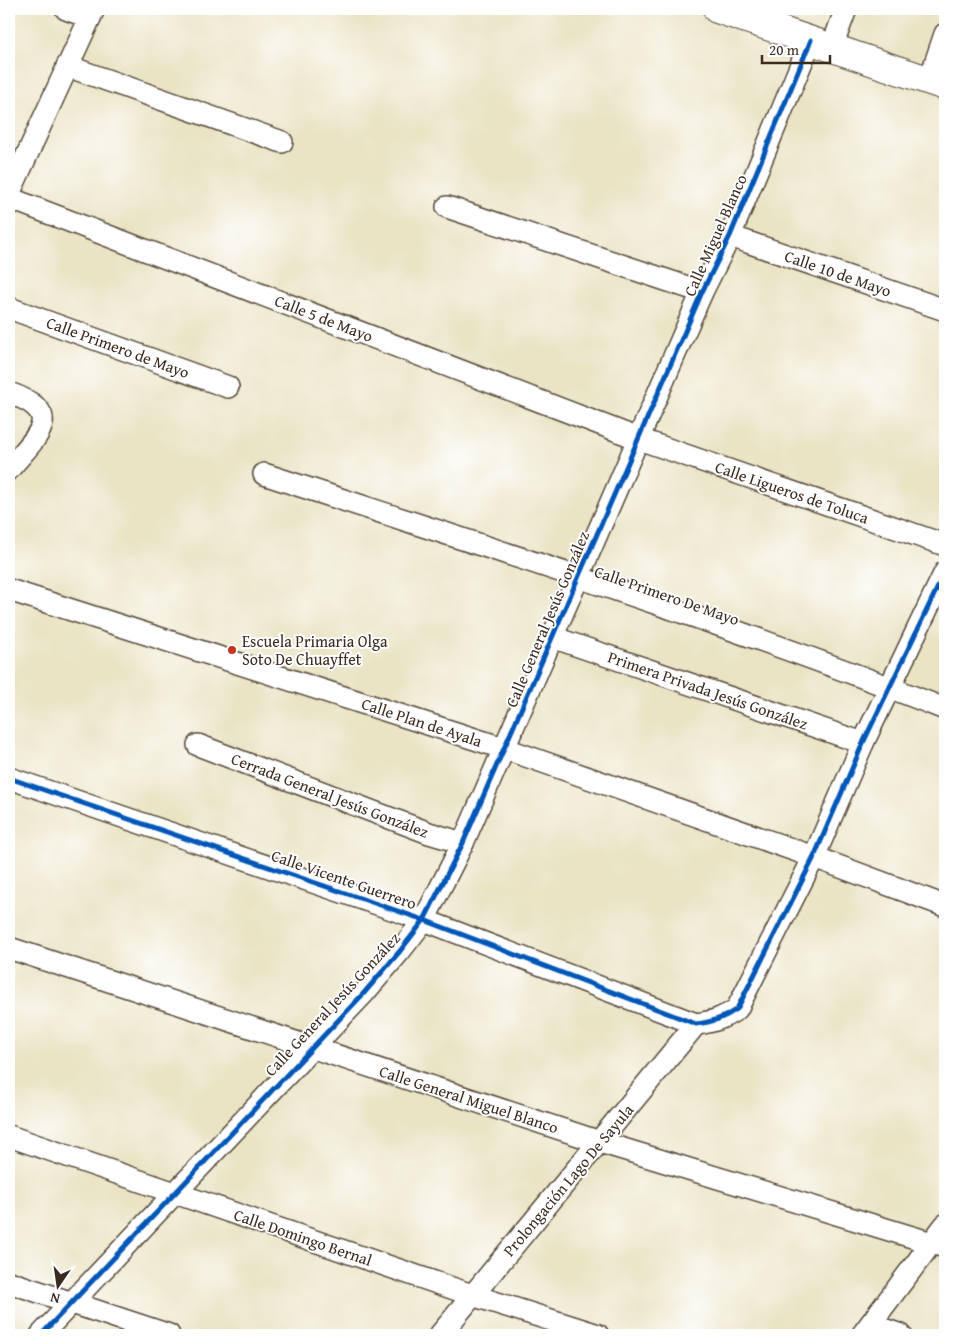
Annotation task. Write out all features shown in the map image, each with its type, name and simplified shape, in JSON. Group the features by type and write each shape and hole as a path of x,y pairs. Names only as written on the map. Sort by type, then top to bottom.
{"main road":[{"path":"717,9 937,84"}],"street":[{"path":"9,196 14,168 92,13 66,9"},
{"name":"Calle Miguel Blanco","path":"638,439 702,292 822,44 846,9"},
{"path":"937,84 945,34"},
{"path":"67,66 282,142"},
{"name":"Calle 5 de Mayo","path":"9,196 638,439"},
{"path":"447,207 702,292"},
{"name":"Calle 10 de Mayo","path":"730,236 945,310"},
{"name":"Calle Primero de Mayo","path":"9,308 228,387"},
{"path":"9,394 35,404 42,413 42,423 37,436 9,469"},
{"name":"Calle Ligueros de Toluca","path":"638,439 945,545"},
{"name":"Calle General Jesús González","path":"41,1335 370,986 400,952 424,920 463,843 506,749 552,637 638,439"},
{"name":"Calle Primero De Mayo","path":"264,474 578,577 890,687 945,709"},
{"path":"696,1024 725,1018 737,1009 814,857 863,744 945,572"},
{"name":"Calle Plan de Ayala","path":"9,590 506,749 814,857 945,906"},
{"name":"Primera Privada Jesús González","path":"552,637 863,744"},
{"name":"Cerrada General Jesús González","path":"198,746 429,833 463,843"},
{"name":"Calle Vicente Guerrero","path":"9,778 424,920 696,1024"},
{"name":"Calle General Miguel Blanco","path":"9,948 600,1142 939,1245"},
{"name":"Prolongación Lago De Sayula","path":"440,1335 696,1024"},
{"name":"Calle Domingo Bernal","path":"9,1136 472,1295 598,1335"},
{"path":"866,1330 939,1245 945,1225"},
{"path":"9,1282 169,1335"},
{"path":"866,1330 901,1335"}],"cycle path":[{"path":"41,1335 364,993 424,920 463,843 702,292 730,236 811,40"},
{"path":"9,778 424,920 696,1024 708,1022 723,1017 737,1009 814,857 863,743 945,572"}],"place":[{"name":"Escuela Primaria Olga Soto De Chuayffet","path":"232,650"}]}
